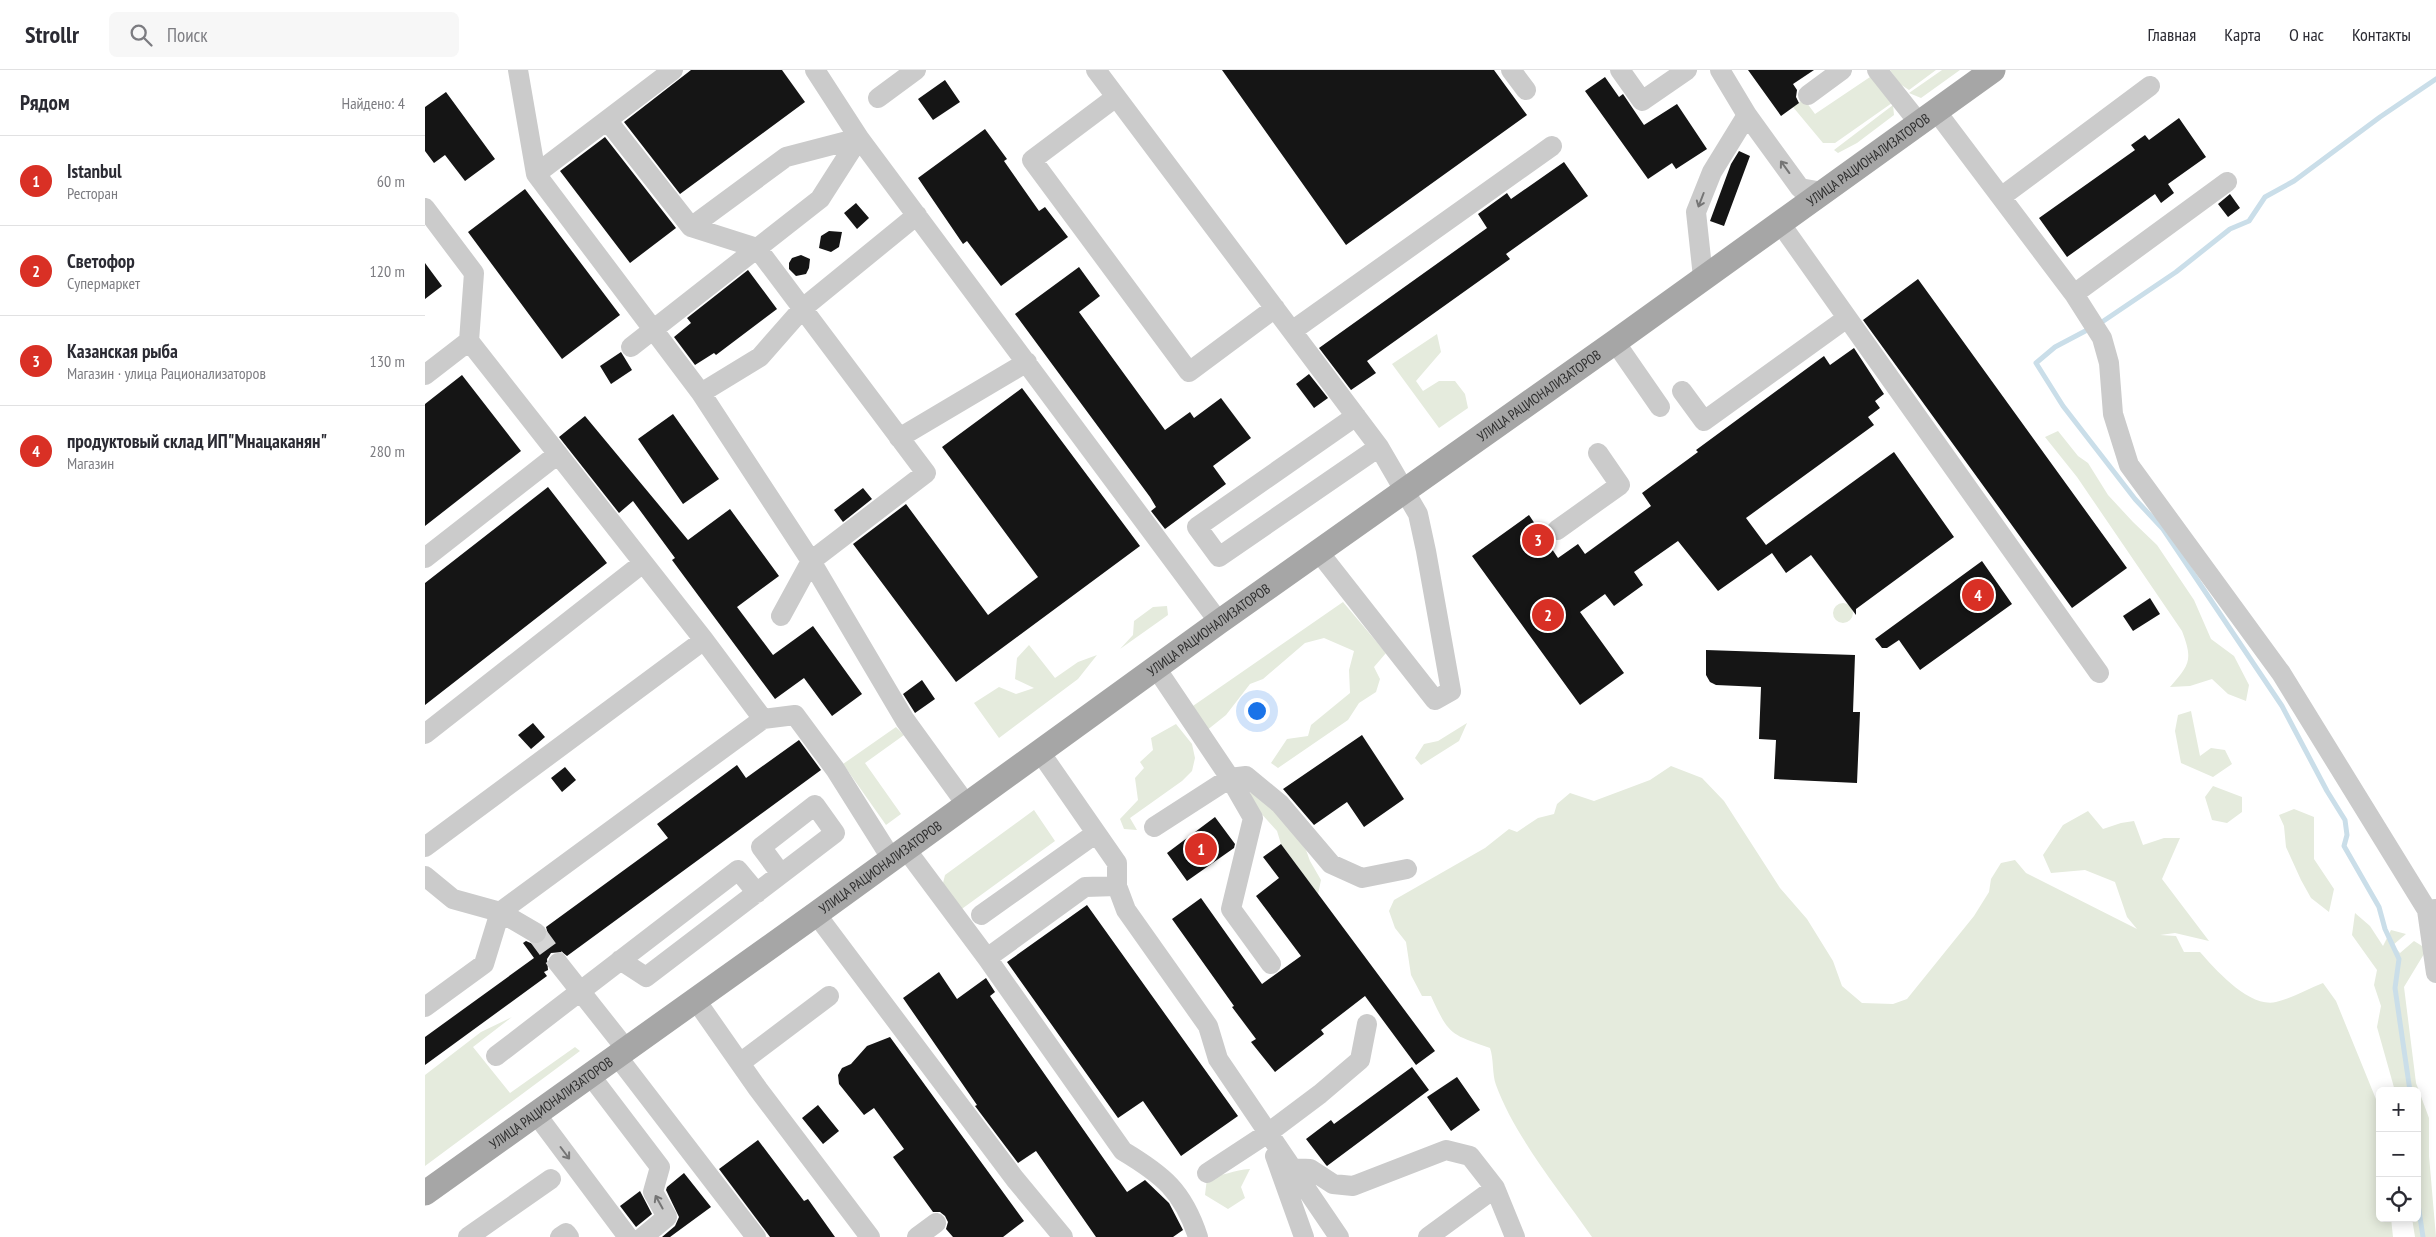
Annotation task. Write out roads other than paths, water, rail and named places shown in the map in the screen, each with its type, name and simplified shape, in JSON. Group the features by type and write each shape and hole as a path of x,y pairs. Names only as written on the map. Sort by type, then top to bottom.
{"main road":[{"name":"УЛИЦА РАЦИОНАЛИЗАТОРОВ","path":"425,1193 816,914 1318,551 1615,342 1993,70"}],"lane":[{"path":"536,174 673,70"},
{"path":"815,70 859,138 1219,622"},
{"path":"878,98 915,70"},
{"path":"1096,70 1379,447 1405,490 1418,514 1451,691 1435,700 1318,551"},
{"path":"1511,70 1526,90"},
{"path":"1620,70 1641,101 1687,70"},
{"path":"1719,70 1747,115 1801,188 1823,192"},
{"path":"1808,95 1842,70"},
{"path":"1877,70 1928,117 2001,197 2074,294 2102,338 2109,363 2113,414 2129,465 2281,673 2432,909 2436,973"},
{"path":"520,71 536,174 701,393 811,561 905,720 966,804"},
{"path":"2001,197 2150,86"},
{"path":"1116,97 1031,160 1189,372 1275,308"},
{"path":"1703,277 1697,212 1712,172 1747,115"},
{"path":"607,120 691,227 757,248 926,473 811,561 781,616"},
{"path":"691,227 786,157 859,138"},
{"path":"631,347 820,199 859,138"},
{"path":"1292,331 1552,146"},
{"path":"2074,294 2227,182"},
{"path":"425,208 474,273 469,341 704,640 763,719"},
{"path":"701,393 759,357 803,308 917,215"},
{"path":"1780,223 2099,673"},
{"path":"1682,391 1704,421 1847,318"},
{"path":"425,375 469,341"},
{"path":"1615,342 1660,407"},
{"path":"899,438 1027,362"},
{"path":"1355,416 1197,527 1219,557 1379,447"},
{"path":"1557,530 1620,485 1597,453"},
{"path":"425,558 558,454"},
{"path":"425,734 643,563"},
{"path":"425,848 704,640"},
{"path":"1156,668 1230,778 1253,818 1231,909 1271,964"},
{"path":"425,1007 484,964 499,912 763,719 795,715 898,853 987,958 1123,1151 1153,1168 1172,1185 1192,1220 1198,1237"},
{"path":"1039,752 1117,863 1117,886 1126,910 1208,1026 1218,1059 1339,1237"},
{"path":"1154,827 1230,778 1246,776 1281,804 1331,864 1362,878 1407,869"},
{"path":"981,915 1095,834"},
{"path":"496,1056 738,870 757,893"},
{"path":"620,960 646,978 781,874"},
{"path":"425,876 453,899 499,912 536,934"},
{"path":"987,958 1085,887 1117,886"},
{"path":"816,914 1015,1179 1063,1237"},
{"path":"558,963 580,990 621,1053 756,1237"},
{"path":"740,1063 829,996"},
{"path":"695,999 740,1063 870,1237"},
{"path":"1207,1173 1267,1133 1320,1094 1360,1060 1367,1024"},
{"path":"590,1074 660,1167 653,1192 667,1217 643,1237"},
{"path":"536,1114 628,1237"},
{"path":"1267,1133 1304,1237"},
{"path":"1291,1168 1310,1169 1333,1184 1353,1186 1446,1150 1470,1156 1495,1188 1515,1237"},
{"path":"467,1237 551,1179"},
{"path":"1428,1237 1495,1188"},
{"path":"917,1237 936,1224"},
{"path":"560,1237 565,1233 569,1237"}],"waterway":[{"path":"2099,324 2176,272 2230,229 2249,221 2265,197 2294,181 2380,117 2436,79"},
{"path":"2091,328 2055,347 2036,363 2063,406 2135,499 2163,529 2282,706 2327,791 2345,820 2347,835 2344,846 2379,907 2385,929 2399,959 2395,988 2409,1087"},
{"path":"2421,1222 2423,1237"}],"tunnel":[{"path":"536,933 558,963"}],"place":[{"name":"Казанская рыба","path":"1538,540"},
{"name":"продуктовый склад ИП\"Мнацаканян\"","path":"1978,595"},
{"name":"Светофор","path":"1548,615"},
{"name":"Istanbul","path":"1201,849"}]}
